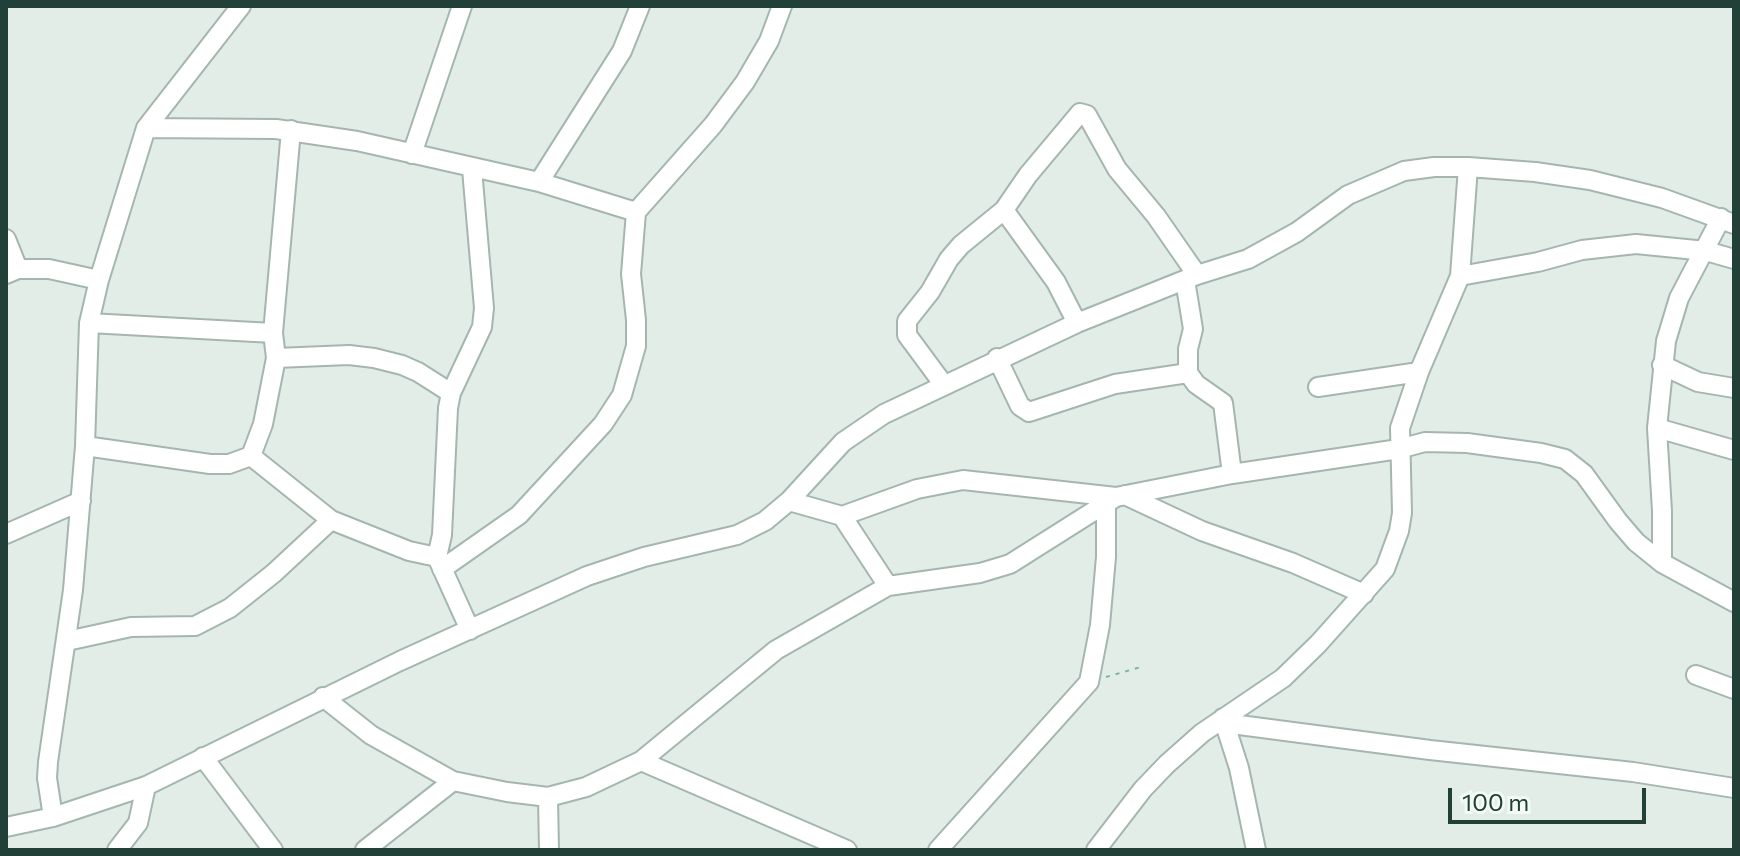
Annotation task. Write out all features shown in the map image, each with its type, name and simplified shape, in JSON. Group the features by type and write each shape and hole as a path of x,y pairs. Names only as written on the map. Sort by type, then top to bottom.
{"street":[{"path":"53,817 47,778 48,762 67,641 81,501 89,323 99,280 146,128 241,6"},
{"path":"412,154 462,6"},
{"path":"539,182 622,51 640,6"},
{"path":"440,563 519,515 603,424 622,395 636,346 631,274 636,212 713,125 745,82 769,41 782,6"},
{"path":"944,385 907,335 907,321 961,245 1004,210 1052,145 1078,114 1084,113 1117,169 1156,216 1191,278 1193,329 1188,349 1188,373 1196,384 1223,403 1232,474"},
{"path":"146,128 291,130 539,182 636,212"},
{"path":"85,446 210,464 229,464 251,456 263,424 276,358 273,333 291,130"},
{"path":"1096,850 1143,789 1167,764 1283,678 1385,569 1399,531 1403,493 1400,428 1419,372 1460,276 1468,167"},
{"path":"6,827 53,817 146,786 323,697 587,576 644,557 737,535 765,521 789,501 843,442 884,414 997,358 1077,323 1248,259 1297,232 1348,195 1404,171 1468,167 1590,180 1662,198 1728,221 1706,251 1679,298 1670,323 1662,365 1657,428 1662,563"},
{"path":"470,630 440,563 451,393 479,336 484,308 472,169"},
{"path":"1004,210 1056,282 1077,323"},
{"path":"6,239 12,272 49,269 99,280"},
{"path":"1460,276 1603,247 1636,244 1706,251 1734,259"},
{"path":"89,323 273,333"},
{"path":"276,358 349,355 374,358 418,372 451,393"},
{"path":"997,358 1020,406 1029,412 1115,384 1188,373"},
{"path":"1662,365 1698,382 1734,388"},
{"path":"1318,387 1419,372"},
{"path":"1657,428 1734,450"},
{"path":"323,697 371,735 453,781 548,797 586,787 641,761 776,650 888,586 980,573 1010,564 1116,498 1232,474 1439,441 1509,448 1565,459 1584,474 1636,542 1662,563 1734,602"},
{"path":"251,456 331,520 440,563"},
{"path":"789,501 842,516 917,489 963,480 1116,498 1293,563 1364,594"},
{"path":"938,850 1089,682 1100,625 1106,557 1116,498"},
{"path":"6,534 81,501"},
{"path":"842,516 888,586"},
{"path":"67,641 131,627 195,626 241,599 331,520"},
{"path":"1696,675 1734,689"},
{"path":"1224,721 1430,750 1646,773 1734,788"},
{"path":"1224,721 1239,768 1256,850"},
{"path":"203,757 273,850"},
{"path":"641,761 847,850"},
{"path":"365,850 453,781"},
{"path":"117,850 138,823 146,786"},
{"path":"548,797 549,850"}],"path":[{"path":"1089,682 1141,667"}]}
